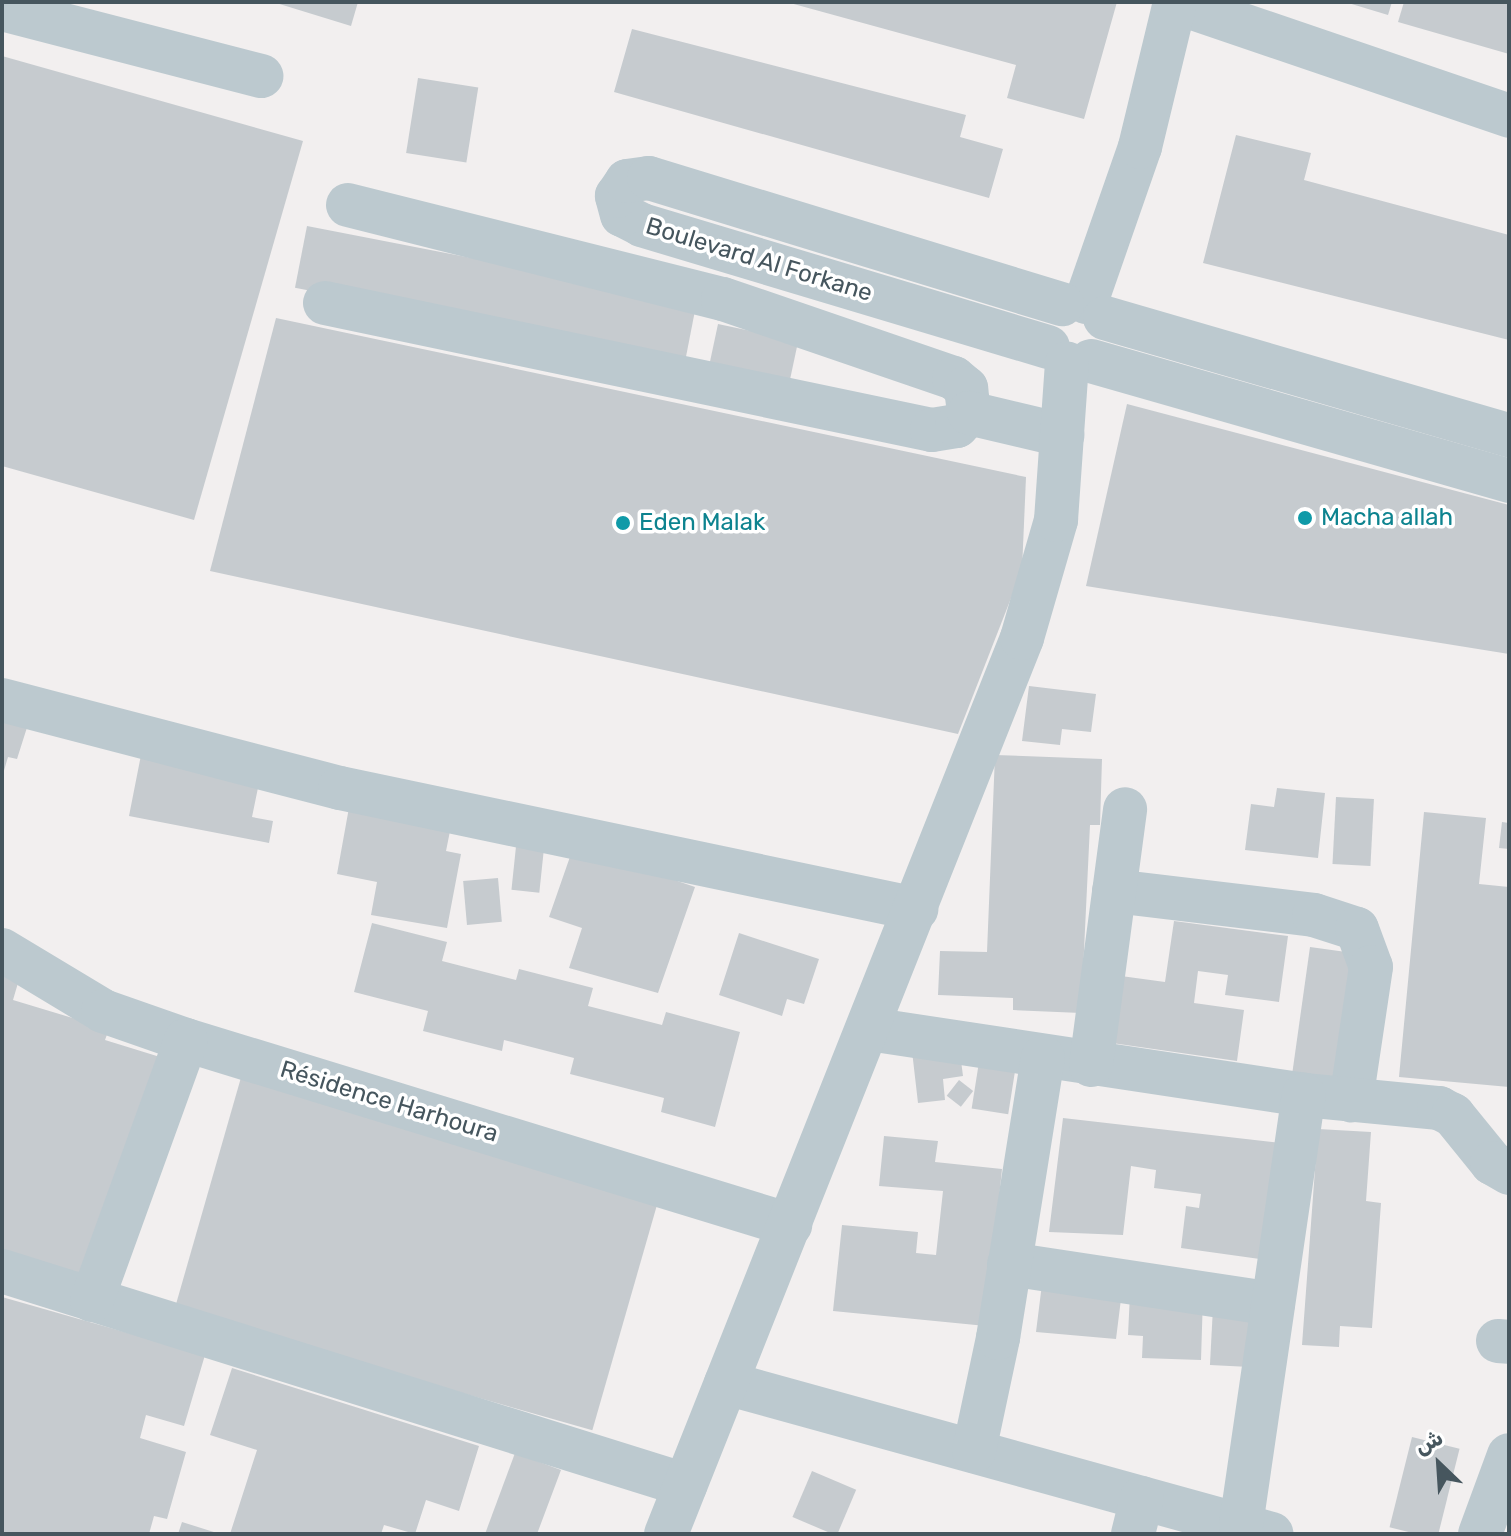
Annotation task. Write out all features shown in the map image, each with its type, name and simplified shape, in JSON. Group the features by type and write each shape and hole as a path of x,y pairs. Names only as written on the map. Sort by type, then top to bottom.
{"street":[{"path":"666,1534 1022,638 1056,520 1069,357 1046,323 1084,308 1140,147 1175,2 1509,116"},
{"path":"2,9 261,76"},
{"name":"Boulevard Al Forkane","path":"1509,435 649,178 627,181 617,196 622,215 642,225 1069,357 1509,481"},
{"path":"325,303 932,430 957,426 969,413 966,388 954,378 723,299 348,205"},
{"path":"1069,357 1107,342 1084,308"},
{"path":"969,413 1062,435"},
{"path":"2,700 340,788 916,909"},
{"path":"1091,1065 1125,809"},
{"path":"1114,891 1314,915 1357,929 1371,967 1351,1101"},
{"name":"Résidence Harhoura","path":"2,950 103,1011 186,1040 790,1225"},
{"path":"869,1029 1043,1058 1304,1095 1439,1108 1453,1115 1492,1163 1509,1173"},
{"path":"92,1300 186,1040"},
{"path":"974,1451 1043,1058"},
{"path":"726,1383 974,1451 1137,1516 1256,1530 1273,1304 1304,1095"},
{"path":"1009,1264 1273,1304"},
{"path":"2,1271 685,1485"},
{"path":"1480,1534 1505,1481"}],"building":[{"path":"273,2 358,2 351,26"},
{"path":"1117,2 1084,119 1007,98 1016,65 790,3"},
{"path":"1345,2 1392,2 1388,15"},
{"path":"1404,2 1509,2 1509,54 1398,22"},
{"path":"632,29 966,115 960,137 1003,149 989,198 614,92"},
{"path":"2,56 303,141 194,520 2,466"},
{"path":"418,78 478,88 466,163 406,153"},
{"path":"1236,135 1311,153 1304,180 1509,235 1509,340 1203,263"},
{"path":"307,226 697,302 685,364 295,288"},
{"name":"Eden Malak","path":"276,318 1026,477 1022,570 958,734 210,571"},
{"path":"718,324 798,341 788,387 708,370"},
{"name":"Macha allah","path":"1127,404 1509,505 1509,654 1086,586"},
{"path":"1029,686 1096,694 1091,732 1062,729 1060,745 1022,741"},
{"path":"2,709 30,718 17,759 8,757 3,774"},
{"path":"141,755 260,778 252,817 273,821 269,843 129,816"},
{"path":"995,755 1102,759 1100,825 1090,825 1081,1013 1013,1010 1013,998 938,995 940,951 987,952"},
{"path":"1277,788 1325,793 1318,858 1245,850 1251,804 1274,807"},
{"path":"1336,797 1374,799 1370,866 1332,864"},
{"path":"350,802 452,821 446,851 461,854 447,928 371,915 377,882 337,874"},
{"path":"1424,812 1486,818 1479,884 1509,887 1509,1087 1399,1077"},
{"path":"1502,822 1509,823 1509,849 1499,848"},
{"path":"517,837 545,840 539,893 511,890"},
{"path":"572,851 601,855 695,887 658,993 569,968 582,928 549,917"},
{"path":"498,878 502,922 467,925 463,881"},
{"path":"1174,921 1288,936 1279,1002 1225,995 1228,975 1198,971 1194,1003 1244,1010 1237,1061 1112,1043 1121,976 1165,982"},
{"path":"372,923 447,942 442,961 516,980 519,969 593,988 588,1006 662,1025 666,1012 740,1032 715,1127 661,1112 664,1098 570,1074 574,1058 504,1040 502,1051 423,1031 428,1011 354,992"},
{"path":"739,933 819,959 804,1004 787,999 782,1016 719,995"},
{"path":"1310,947 1352,953 1334,1080 1292,1074"},
{"path":"2,971 20,976 13,1000 109,1029 105,1040 160,1057 90,1281 2,1254"},
{"path":"959,1045 963,1076 943,1079 945,1100 918,1103 912,1051"},
{"path":"979,1062 1016,1068 1008,1114 972,1108"},
{"path":"242,1074 660,1194 592,1430 174,1310"},
{"path":"959,1080 973,1091 961,1107 947,1096"},
{"path":"1063,1118 1281,1143 1267,1260 1181,1248 1186,1206 1199,1208 1201,1194 1154,1188 1156,1170 1131,1166 1123,1235 1049,1232"},
{"path":"1318,1129 1371,1132 1366,1201 1381,1203 1372,1328 1340,1326 1339,1347 1302,1345"},
{"path":"884,1136 938,1141 935,1162 1002,1169 986,1326 833,1311 842,1225 918,1232 916,1253 936,1255 943,1191 879,1186"},
{"path":"1043,1276 1122,1291 1116,1339 1036,1332"},
{"path":"1130,1294 1203,1296 1201,1360 1142,1358 1143,1336 1128,1335"},
{"path":"2,1297 205,1355 184,1426 146,1415 140,1438 186,1452 167,1519 154,1516 149,1534 2,1534"},
{"path":"1213,1307 1253,1309 1250,1367 1210,1365"},
{"path":"232,1368 479,1446 459,1511 426,1500 415,1534 384,1525 381,1534 230,1534 257,1450 210,1435"},
{"path":"1412,1437 1460,1449 1438,1534 1417,1534 1390,1527"},
{"path":"515,1453 561,1470 537,1534 485,1534"},
{"path":"812,1471 856,1490 837,1534 792,1517"},
{"path":"182,1522 217,1533 217,1534 178,1534"}],"place":[{"name":"Macha allah","path":"1305,518"},
{"name":"Eden Malak","path":"623,523"}]}
